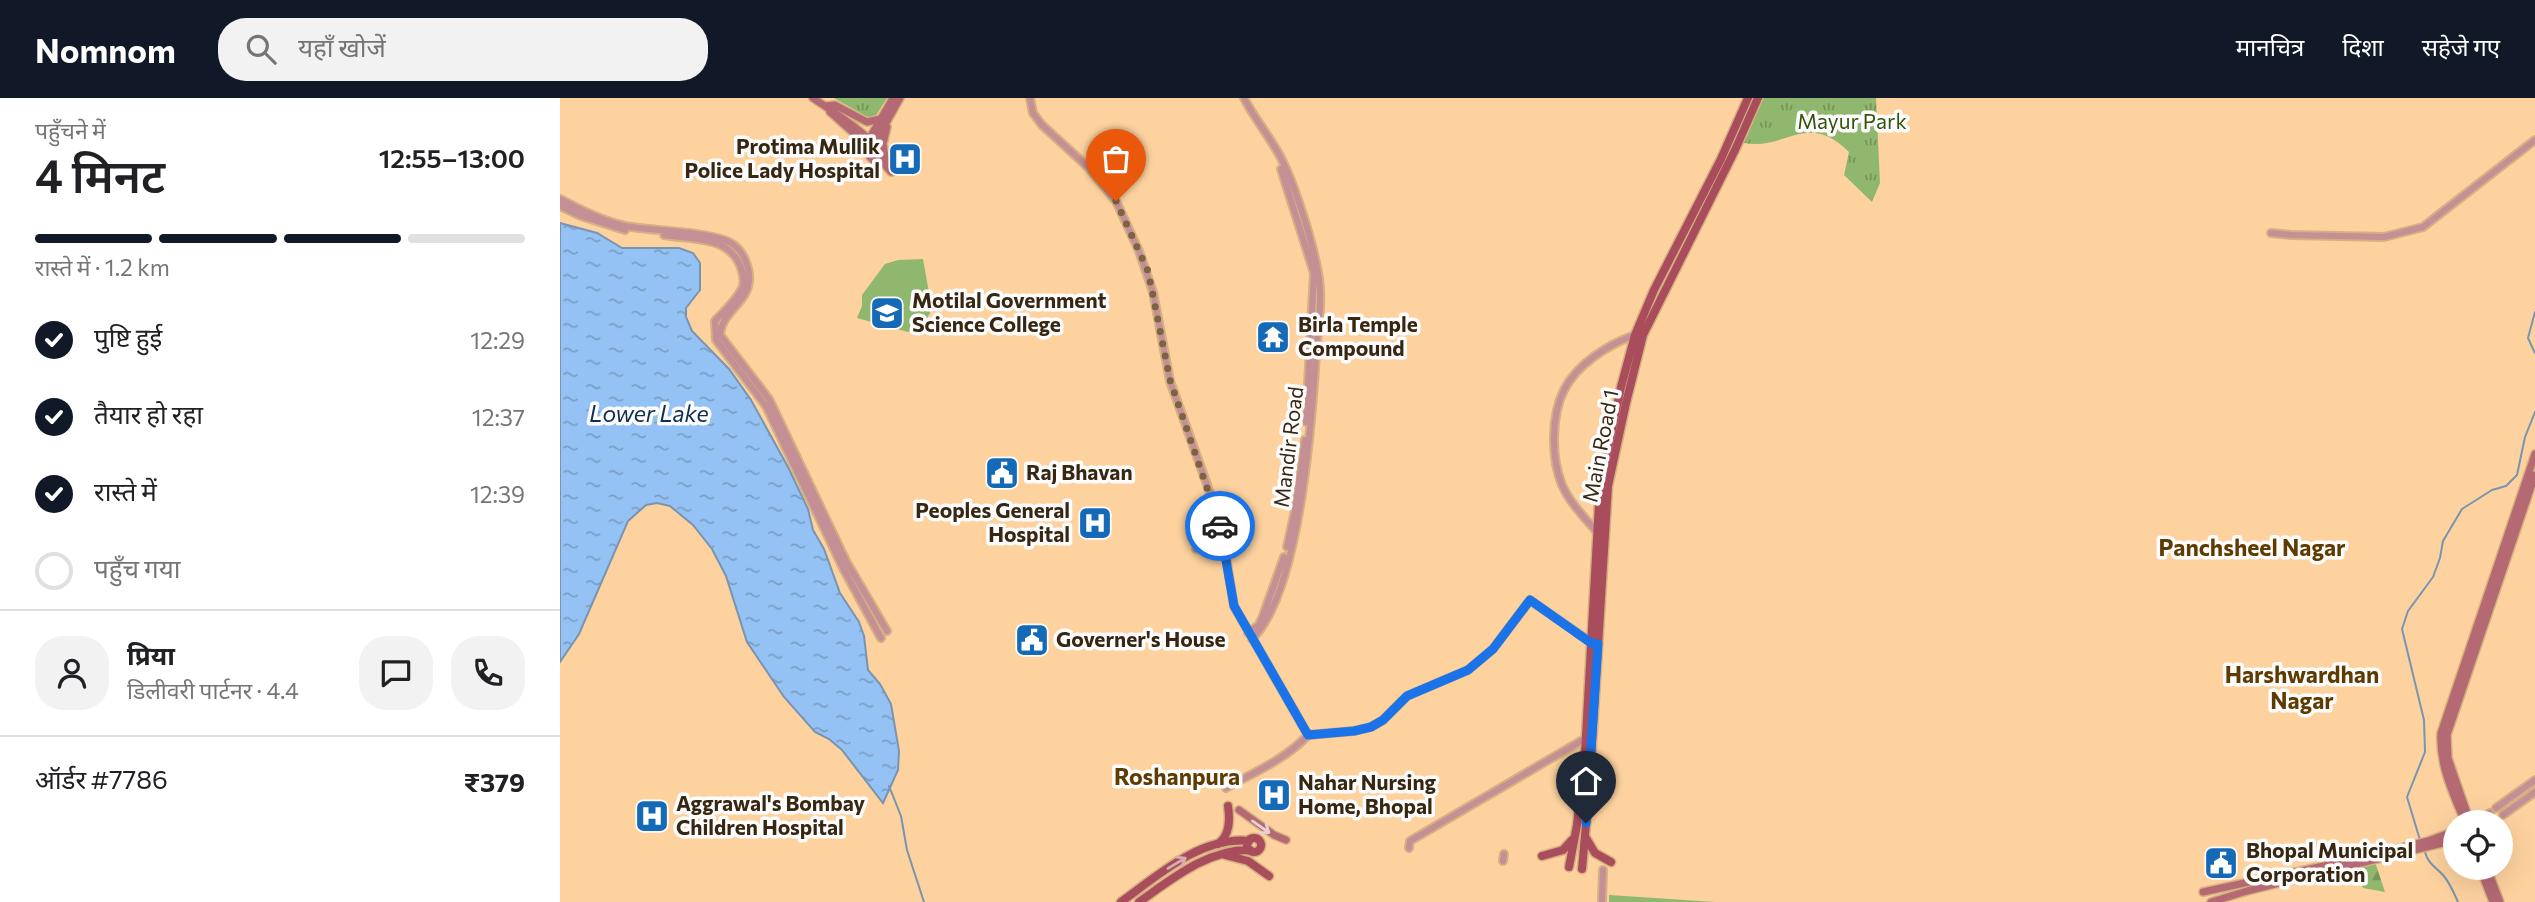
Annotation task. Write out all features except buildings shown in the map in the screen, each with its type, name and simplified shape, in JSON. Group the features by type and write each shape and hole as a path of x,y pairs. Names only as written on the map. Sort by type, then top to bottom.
{"main road":[{"path":"813,98 845,119 886,160"},
{"path":"870,145 880,119 893,98"},
{"path":"870,145 900,98"},
{"name":"Main Road 1","path":"1569,867 1586,738 1608,486 1643,335 1724,162 1748,98"},
{"name":"Main Road 1","path":"1582,869 1595,643 1597,532 1600,485 1607,448 1635,335 1654,290 1758,98"},
{"path":"825,106 835,105 867,122 880,119"},
{"path":"825,106 880,168 892,173"},
{"path":"892,173 883,145 895,107"},
{"path":"835,118 870,145 892,173"},
{"path":"2462,810 2443,765 2441,733 2535,454"},
{"path":"2463,810 2448,758 2447,735 2535,475"},
{"path":"1218,844 1223,840 1229,822 1228,806"},
{"path":"1239,810 1267,831 1286,840"},
{"path":"1586,835 1591,849 1611,862"},
{"path":"1542,856 1563,850 1575,836"},
{"path":"2429,844 2443,837"},
{"path":"1121,902 1178,861 1218,844 1235,840 1250,846 1184,871 1139,902"},
{"path":"2211,902 2443,842"},
{"path":"2203,892 2417,847"},
{"path":"1221,855 1248,861 1269,876"},
{"path":"2485,880 2493,902"},
{"path":"2492,880 2500,902"}],"street":[{"path":"1030,98 1033,113 1038,119 1089,168 1116,201 1139,251 1153,292 1170,380 1220,521 1234,606 1308,735"},
{"name":"Mandir Road","path":"1242,98 1280,166 1315,282 1306,436 1295,511 1285,555 1263,616 1250,636"},
{"path":"2271,233 2384,237 2423,226 2535,140"},
{"path":"560,199 623,226 720,238 740,251 747,264 749,282 742,299 722,323 720,335 769,399 846,561 887,631"},
{"path":"560,206 613,228 716,243 725,245 735,254 741,266 744,284 740,293 715,321 713,330 716,340 766,406 843,568 881,638"},
{"path":"1597,532 1573,504 1563,485 1555,452 1555,424 1563,391 1570,381 1604,349 1635,335"},
{"path":"1196,549 1210,493"},
{"path":"1226,788 1300,744 1308,735 1371,727 1383,720 1407,696 1468,670 1493,649 1530,600 1595,643"},
{"path":"1409,848 1410,841 1586,738"},
{"path":"2497,808 2535,779"},
{"path":"2510,810 2535,792"},
{"path":"1602,902 1604,870"}],"green space":[{"path":"834,98 887,98 873,120"},
{"name":"Mayur Park","path":"1763,98 1876,98 1880,183 1872,202 1844,175 1849,152 1821,134 1808,133 1759,144 1744,143"},
{"path":"923,259 931,304 930,313 920,330 908,332 857,318 862,306 862,295 885,264 898,260"},
{"path":"2375,862 2385,892 2363,888 2357,867"},
{"path":"1609,895 1715,902 1609,902"}],"water":[{"name":"Lower Lake","path":"560,223 597,233 622,248 679,248 693,253 700,263 700,290 686,308 686,317 692,331 729,369 751,400 788,467 808,509 813,530 824,549 840,593 859,622 864,636 868,670 891,704 899,751 898,770 883,803 842,750 815,732 784,697 747,642 726,576 712,549 693,525 670,506 657,503 646,505 628,521 579,634 560,662"}],"waterway":[{"path":"2535,312 2528,338 2535,353"},
{"path":"2420,840 2407,797 2425,752 2424,720 2402,629 2408,611 2433,577 2443,541 2462,509 2492,490 2506,486 2517,475 2525,437 2535,412"},
{"path":"889,786 901,816 907,850 924,902"},
{"path":"2425,852 2430,862 2448,881 2458,902"}],"way so far":[{"path":"1116,201 1148,271 1170,380 1220,526"}],"place":[{"name":"Protima Mullik Police Lady Hospital","path":"905,159"},
{"name":"Motilal Government Science College","path":"887,313"},
{"name":"Birla Temple Compound","path":"1273,337"},
{"name":"Raj Bhavan","path":"1002,473"},
{"name":"Peoples General Hospital","path":"1095,523"},
{"name":"Governer's House","path":"1032,640"},
{"name":"Nahar Nursing Home, Bhopal","path":"1274,795"},
{"name":"Aggrawal's Bombay Children Hospital","path":"652,816"},
{"name":"Bhopal Municipal Corporation","path":"2221,863"}],"district":[{"name":"Panchsheel Nagar","path":"2252,548"},
{"name":"Harshwardhan Nagar","path":"2302,688"},
{"name":"Roshanpura","path":"1177,777"}],"route":[{"path":"1220,526 1234,606 1308,735 1371,727 1383,720 1407,696 1468,670 1493,649 1530,600 1591,643 1598,644 1586,823"}]}
